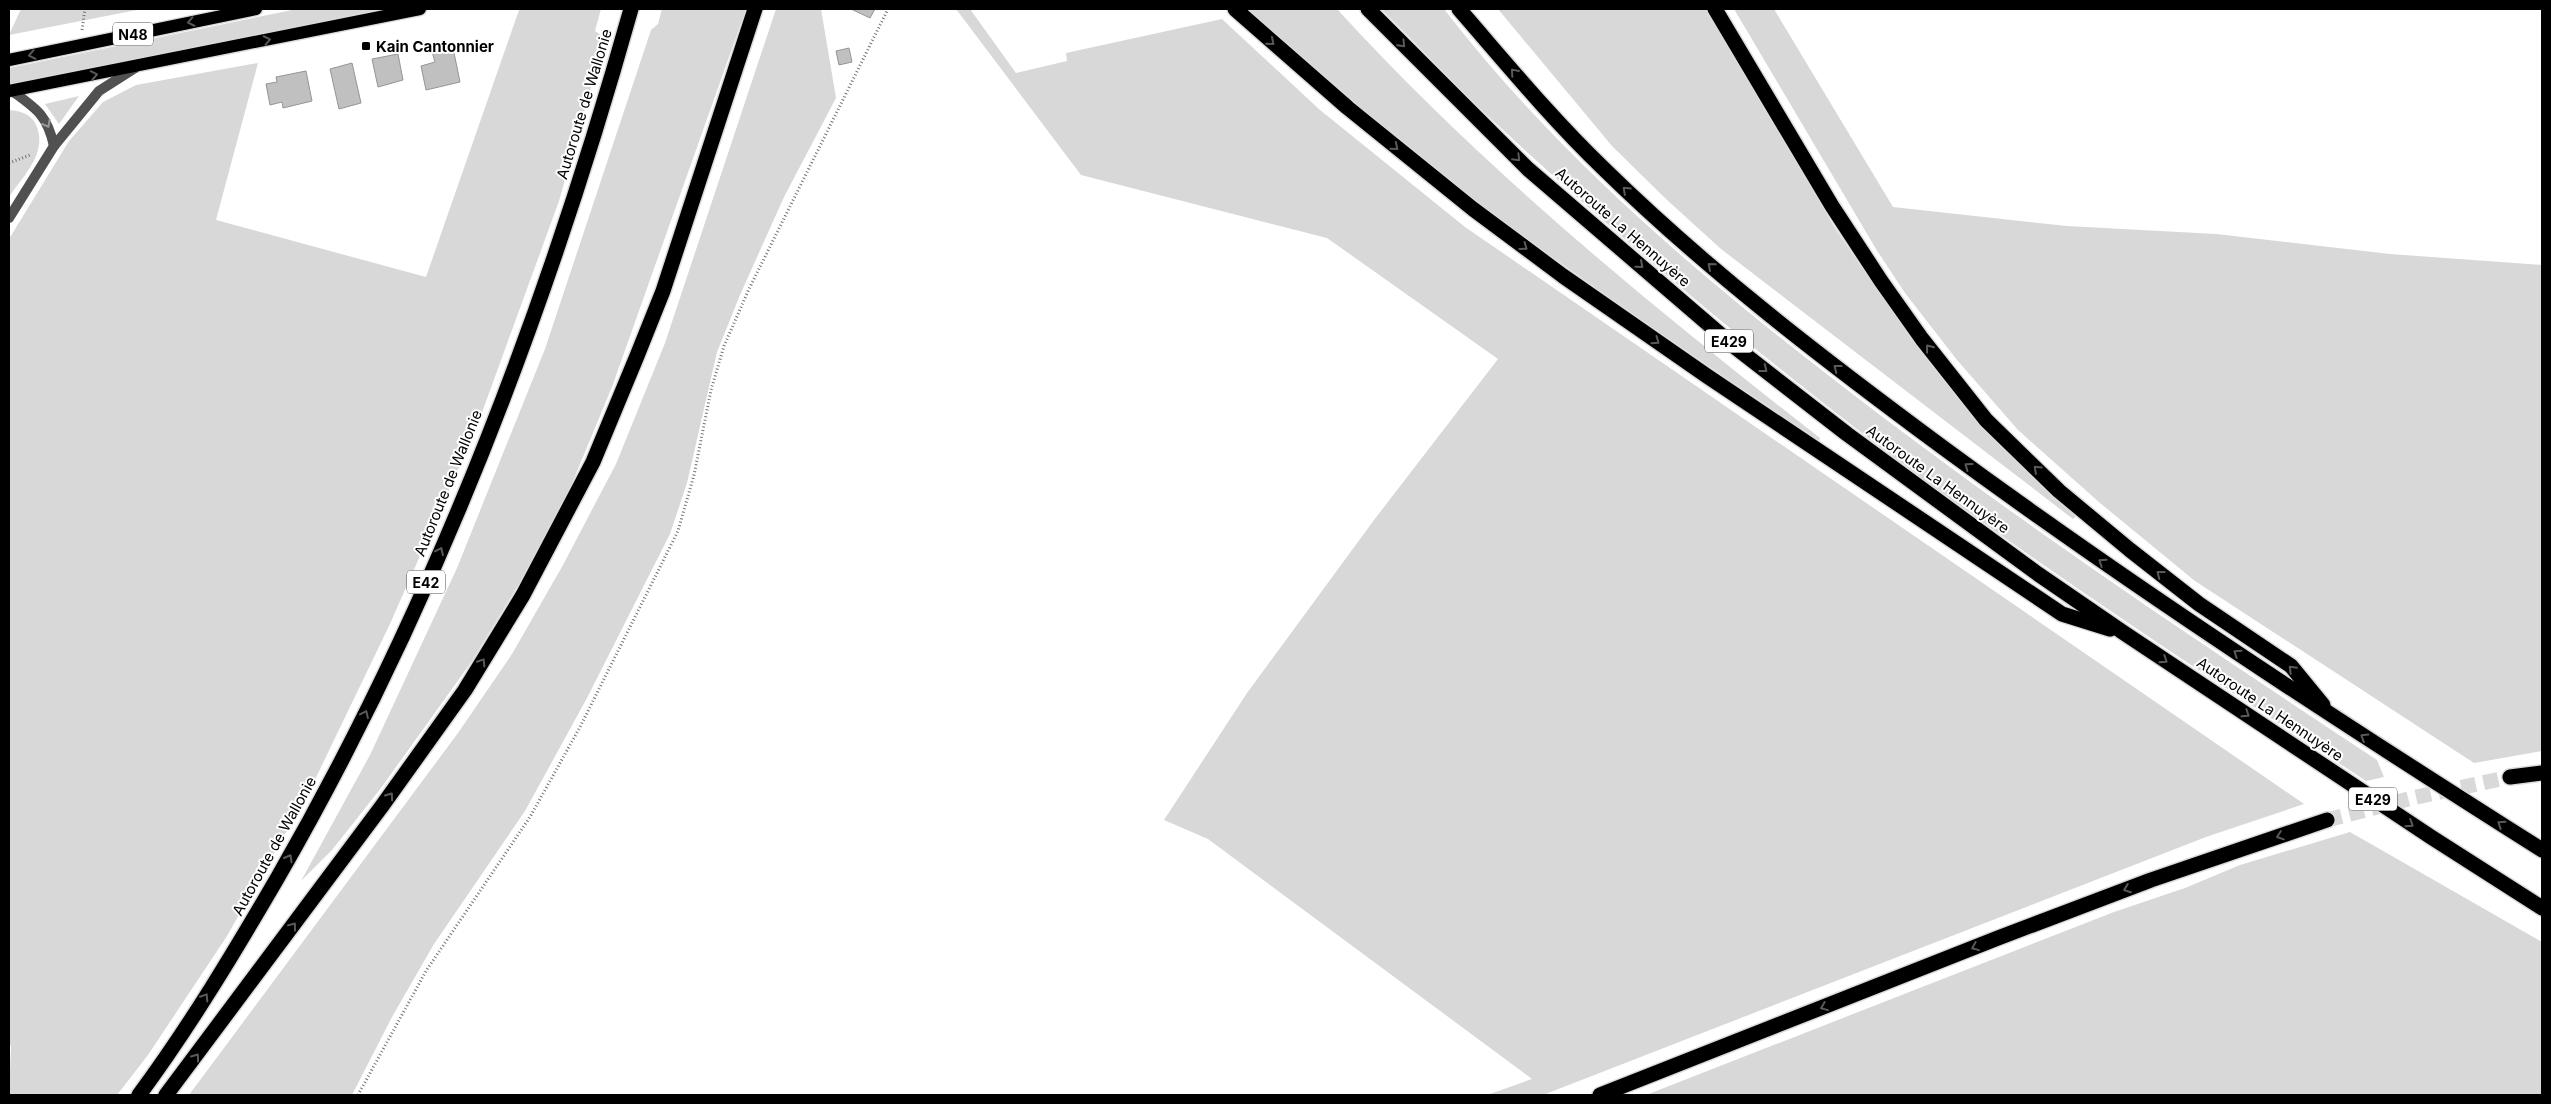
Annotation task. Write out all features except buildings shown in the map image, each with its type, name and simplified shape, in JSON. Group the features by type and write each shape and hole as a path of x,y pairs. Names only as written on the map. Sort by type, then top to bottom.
{"highway":[{"name":"Autoroute de Wallonie","path":"139,1095 162,1064 242,938 309,822 360,724 454,521 542,292 582,173 631,9"},
{"path":"166,1095 382,806 464,690 523,596 593,462 637,356 662,292 755,9"},
{"path":"1236,9 1348,108 1473,209 1571,282 1707,376 2062,614 2124,633"},
{"name":"Autoroute La Hennuyère","path":"1368,9 1528,170 1735,347 1847,434 2038,574 2124,633 2431,838 2542,908"},
{"name":"Autoroute La Hennuyère","path":"1459,9 1542,105 1601,167 1661,223 1762,310 1878,400 2063,536 2335,719 2542,850"},
{"path":"1715,9 1832,206 1881,281 1922,339 1986,420 2060,491 2130,550 2199,604 2291,666 2335,719"},
{"path":"2510,777 2542,773"},
{"path":"1600,1095 2124,890 2327,820"}],"main road":[{"name":"N48","path":"9,60 256,9"},
{"name":"N48","path":"10,91 420,9"}],"street":[{"path":"9,218 54,146 99,91 135,67"},
{"path":"10,91 38,110 50,127 54,146"}],"path":[{"path":"358,1095 426,971 530,817 580,727 673,540 694,475 711,390 724,346 749,288 888,9"}],"shaded area":[{"path":"21,9 142,9 9,35"},
{"path":"297,9 384,9 9,85 9,68"},
{"path":"601,9 595,31 605,38 559,201 476,429 389,626 309,792 227,936 148,1055 117,1095 9,1095 11,1047 9,1041 9,239 69,141 103,102 136,85 258,63 216,220 426,277 519,10"},
{"path":"662,9 746,9 612,387 568,493 520,582 472,661 381,788 332,850 301,881 370,755 457,568 545,349 651,30 658,24"},
{"path":"776,9 821,9 836,98 784,197 740,295 717,352 687,483 670,534 587,698 525,811 434,944 392,1017 352,1095 189,1095 458,733 512,654 563,565 616,464 665,343"},
{"path":"956,9 970,9 1016,73 1067,61 1066,53 1222,19 1320,110 1465,227 2304,804 2206,837 1543,1095 1487,1095 1532,1079 1208,839 1164,820 1247,693 1374,520 1498,359 1327,238 1081,175"},
{"path":"1246,9 1337,9 1392,68 1509,180 1631,286 1820,438 1819,441 1506,224 1386,131 1317,74"},
{"path":"1381,9 1444,9 1532,113 1579,161 1679,254 1731,298 1903,432 2036,529 2172,623 2377,760 2384,777 2366,781 2218,683 2022,550 1848,422 1725,324 1605,222 1488,116"},
{"path":"1498,9 1707,9 1833,225 1918,346 2077,515 2073,519 1721,249 1612,146"},
{"path":"1734,9 1774,9 1893,207 2067,226 2216,234 2390,254 2542,265 2542,751 2474,763 2195,581 2100,503 2018,430 1957,360 1905,293 1876,249"},
{"path":"79,96 59,124 45,104"},
{"path":"9,110 22,112 32,119 37,127 39,146 27,173 9,197"},
{"path":"2350,832 2542,942 2542,1095 1646,1095 2114,912 2185,888 2240,865"}],"tunnel":[{"path":"2327,820 2412,798 2510,777"}],"place":[{"name":"Kain Cantonnier","path":"366,46"}]}
